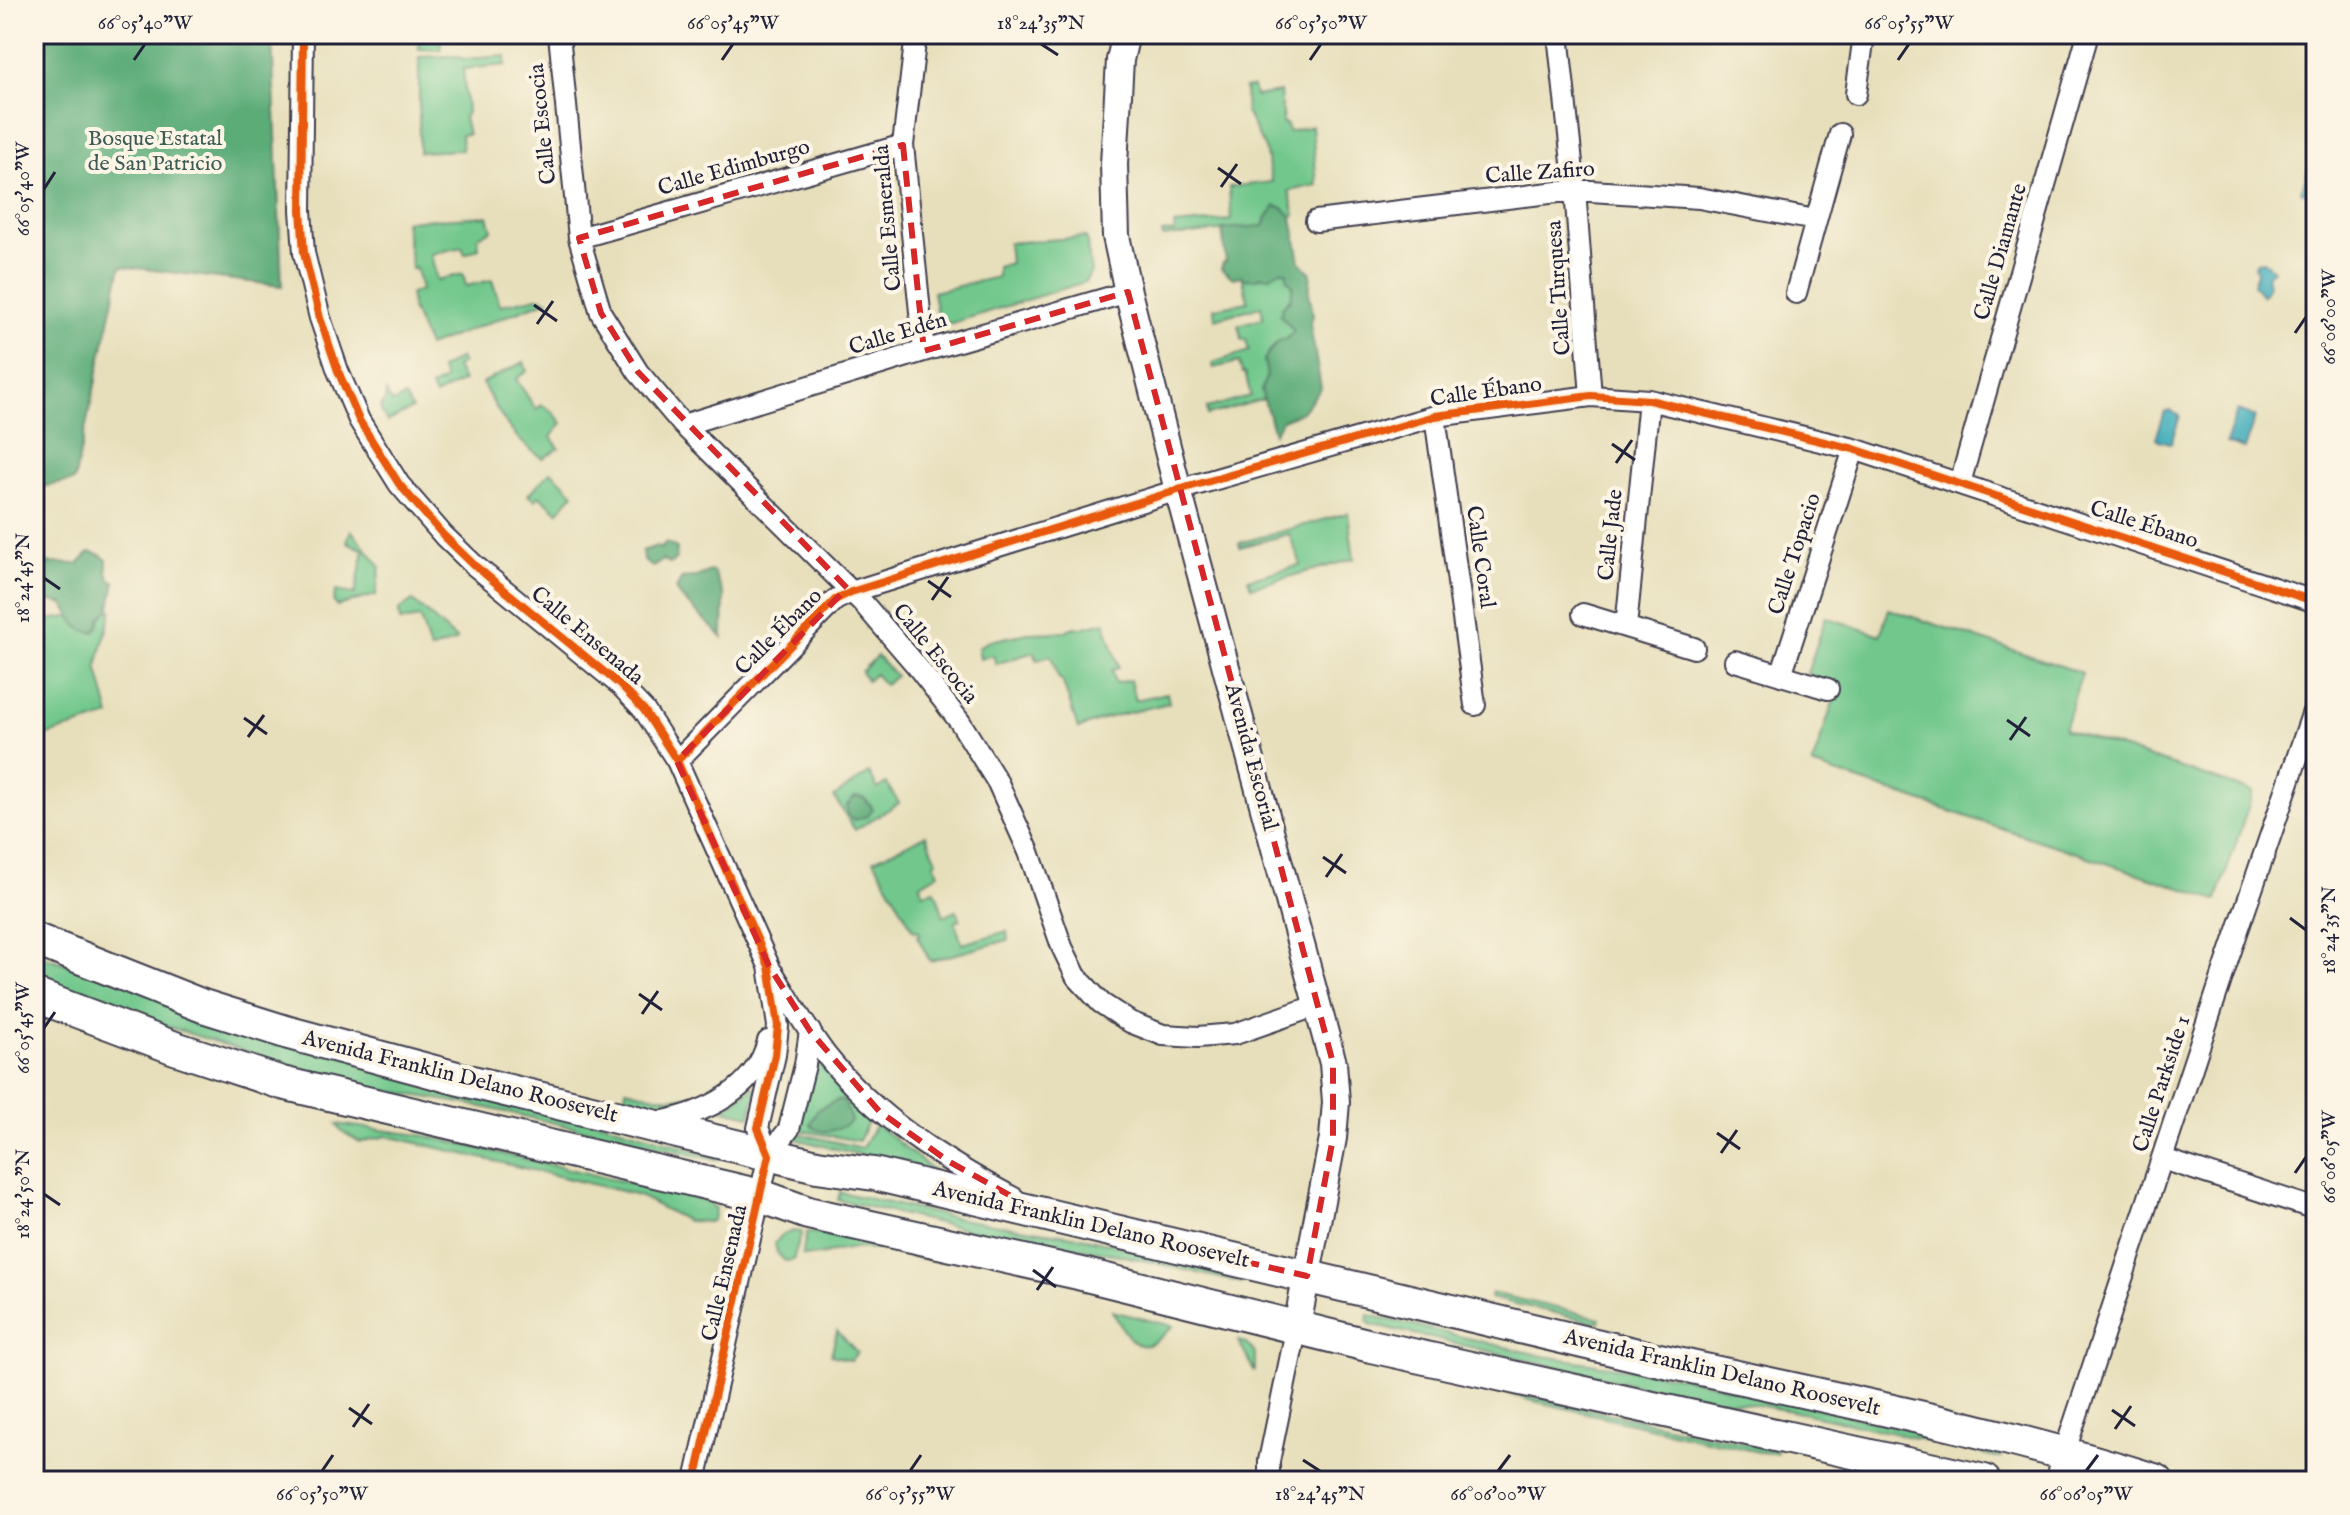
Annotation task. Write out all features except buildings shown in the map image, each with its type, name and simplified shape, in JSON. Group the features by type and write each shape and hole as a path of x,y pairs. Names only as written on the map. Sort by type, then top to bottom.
{"main road":[{"name":"Avenida Franklin Delano Roosevelt","path":"34,939 190,1001 289,1033 460,1079 769,1155 874,1174 1307,1276 2060,1467 2157,1481"},
{"name":"Avenida Franklin Delano Roosevelt","path":"34,995 175,1048 282,1083 761,1196 808,1213 1078,1273 1371,1346 1984,1481"}],"street":[{"name":"Calle Ensenada","path":"303,34 301,210 304,253 320,318 359,420 399,484 444,536 474,565 620,685 644,710 677,761 769,966 778,1026 775,1055 758,1128 769,1155 695,1481"},
{"name":"Calle Escocia","path":"559,34 579,238 601,313 638,372 683,425 851,592 925,676 960,722 998,783 1029,852 1062,947 1076,976 1101,1003 1130,1022 1163,1035 1198,1037 1235,1034 1318,1005"},
{"name":"Calle Esmeralda","path":"916,34 903,145 924,351"},
{"name":"Avenida Escorial","path":"1126,34 1120,60 1114,164 1116,236 1178,490 1333,1063 1336,1102 1333,1138 1269,1461 1269,1481"},
{"name":"Calle Turquesa","path":"1558,34 1575,190 1591,396"},
{"path":"1856,94 1864,34"},
{"name":"Calle Diamante","path":"1960,483 2088,34"},
{"path":"1796,293 1840,134"},
{"name":"Calle Edimburgo","path":"579,238 903,145"},
{"name":"Calle Zafiro","path":"1316,221 1575,190 1699,198 1815,220"},
{"name":"Calle Edén","path":"683,425 1128,292"},
{"name":"Calle Ébano","path":"677,761 835,600 851,592 1178,490 1435,416 1591,396 1649,400 1854,449 2316,602"},
{"name":"Calle Jade","path":"1626,627 1649,400"},
{"name":"Calle Coral","path":"1435,416 1475,705"},
{"name":"Calle Topacio","path":"1781,675 1854,449"},
{"path":"1583,614 1694,648"},
{"path":"1735,661 1828,689"},
{"name":"Calle Parkside 1","path":"2060,1467 2316,703"},
{"path":"769,966 810,1031 848,1081 879,1111 948,1161 1047,1216"},
{"path":"646,1124 703,1111 735,1090 756,1070 764,1056 773,1024 769,966"},
{"path":"769,1155 789,1129 810,1031"},
{"path":"2163,1159 2316,1209"}],"highlighted area":[{"path":"903,145 924,351 1128,292 1333,1063 1333,1138 1307,1276 1047,1216 948,1161 879,1111 810,1031 769,966 677,761 847,588 638,372 601,313 579,238"}],"green space":[{"name":"Bosque Estatal de San Patricio","path":"34,34 272,34 282,286 121,266 74,481 34,488"},
{"path":"418,34 455,36 441,40 440,50 419,49"},
{"path":"457,56 463,59 506,56 506,65 463,69 467,112 464,118 468,134 461,135 462,150 419,152 419,57"},
{"path":"1253,87 1255,96 1280,92 1283,123 1287,125 1288,132 1312,126 1317,185 1289,191 1295,215 1292,217 1283,208 1267,217 1264,226 1163,237 1162,233 1175,232 1174,225 1231,220 1229,187 1272,182 1265,149 1246,112 1245,88"},
{"path":"1275,206 1283,208 1292,217 1300,262 1311,273 1309,293 1313,315 1310,325 1321,388 1302,412 1282,420 1274,433 1261,390 1267,375 1264,360 1278,341 1288,338 1294,331 1280,315 1284,304 1290,301 1293,285 1287,279 1287,272 1280,270 1269,277 1243,279 1242,276 1233,278 1221,269 1226,262 1222,229 1264,226"},
{"path":"488,216 492,230 478,236 479,248 465,254 462,247 431,254 437,280 463,274 466,286 492,280 500,305 538,297 548,300 428,346 412,309 410,294 421,290 416,268 412,269 405,221"},
{"path":"1086,237 1091,272 1085,282 952,323 946,323 937,315 933,292 997,277 997,267 1010,263 1008,243"},
{"path":"1280,270 1287,272 1293,285 1292,296 1281,309 1294,331 1264,360 1267,375 1261,390 1264,399 1208,415 1207,408 1251,396 1239,362 1213,368 1213,363 1249,351 1238,325 1263,318 1261,306 1215,319 1214,308 1248,302 1243,279 1256,279"},
{"path":"460,358 463,363 456,367 463,381 435,396 431,387 445,380 440,369"},
{"path":"524,362 527,371 516,379 536,409 542,405 562,423 551,437 559,448 543,458 515,434 482,383"},
{"path":"386,392 392,403 405,397 412,409 387,422 380,408"},
{"path":"551,471 574,493 558,512 540,496 535,500 528,495"},
{"path":"1348,513 1354,559 1251,587 1248,579 1301,565 1289,534 1240,547 1239,543"},
{"path":"351,530 380,566 376,595 337,606 333,601 336,591 355,594 364,550 347,542"},
{"path":"666,543 677,548 676,559 670,564 663,560 653,567 645,562 642,551 657,546 660,549"},
{"path":"90,552 107,560 107,572 115,581 110,608 100,619 95,632 82,630 63,604 47,600 42,593 49,582 45,571 48,563 78,564"},
{"path":"714,572 724,595 723,638 676,589 682,578 696,577"},
{"path":"413,601 456,641 430,650 420,618 400,621 399,610"},
{"path":"1889,609 2082,673 2064,729 2253,792 2217,900 1812,765 1839,685 1807,674 1826,617 1880,635"},
{"path":"112,610 97,666 110,716 34,739 34,622"},
{"path":"1105,622 1119,668 1112,670 1115,683 1130,680 1135,700 1167,693 1169,703 1106,718 1078,729 1051,656 1037,660 1034,652 996,664 993,655 980,659 978,647 989,641 1028,633 1063,632"},
{"path":"877,656 896,676 884,684 875,674 867,681 861,672"},
{"path":"869,773 878,789 886,783 899,803 855,830 834,797"},
{"path":"855,797 864,798 873,809 868,816 854,820 848,815 847,805"},
{"path":"926,835 939,873 921,884 923,893 935,890 944,916 956,911 960,919 955,922 962,944 1007,931 1008,940 930,961 917,936 920,934 918,930 914,931 874,860"},
{"path":"34,954 722,1158 716,1160 479,1106 346,1084 163,1025 34,975"},
{"path":"816,1060 869,1119 859,1141 798,1130"},
{"path":"753,1087 757,1088 750,1116 724,1110"},
{"path":"626,1089 664,1097 683,1097 703,1092 704,1095 666,1104 625,1097"},
{"path":"838,1100 844,1101 851,1121 830,1131 819,1130 810,1124 818,1109"},
{"path":"337,1124 427,1136 707,1201 715,1208 713,1220 687,1221 641,1197 621,1191 387,1136 360,1142 341,1131"},
{"path":"876,1124 934,1171 795,1139 796,1133 862,1148"},
{"path":"840,1192 960,1219 1086,1238 1244,1275 1242,1283 1120,1255 991,1235 838,1200"},
{"path":"802,1232 793,1260 785,1261 777,1253 775,1243 783,1234"},
{"path":"807,1232 838,1235 949,1258 948,1261 937,1260 859,1248 802,1255"},
{"path":"1491,1293 1600,1318 1599,1323 1490,1298"},
{"path":"1112,1311 1173,1326 1152,1343 1138,1344 1126,1333"},
{"path":"1369,1315 1543,1356 1682,1377 2003,1451 2001,1458 1764,1406 1684,1396 1370,1324 1367,1320"},
{"path":"837,1331 857,1352 851,1360 831,1355"},
{"path":"1238,1341 1246,1343 1255,1353 1255,1372"},
{"path":"1478,1385 1778,1450 1776,1453 1759,1452 1529,1400"}],"water":[{"path":"2316,147 2316,196 2301,191"},
{"path":"2263,261 2273,269 2267,275 2268,286 2262,296 2253,285 2257,272 2255,266"},
{"path":"2165,411 2180,416 2171,443 2156,438"},
{"path":"2237,411 2255,417 2244,449 2226,443"}],"cycle path":[{"path":"303,34 301,210 304,253 320,318 359,420 399,484 444,536 474,565 620,685 644,710 677,761 769,966 778,1026 775,1055 758,1128 769,1155 695,1481"},
{"path":"677,761 835,600 851,592 1178,490 1435,416 1591,396 1649,400 1854,449 2316,602"}]}
